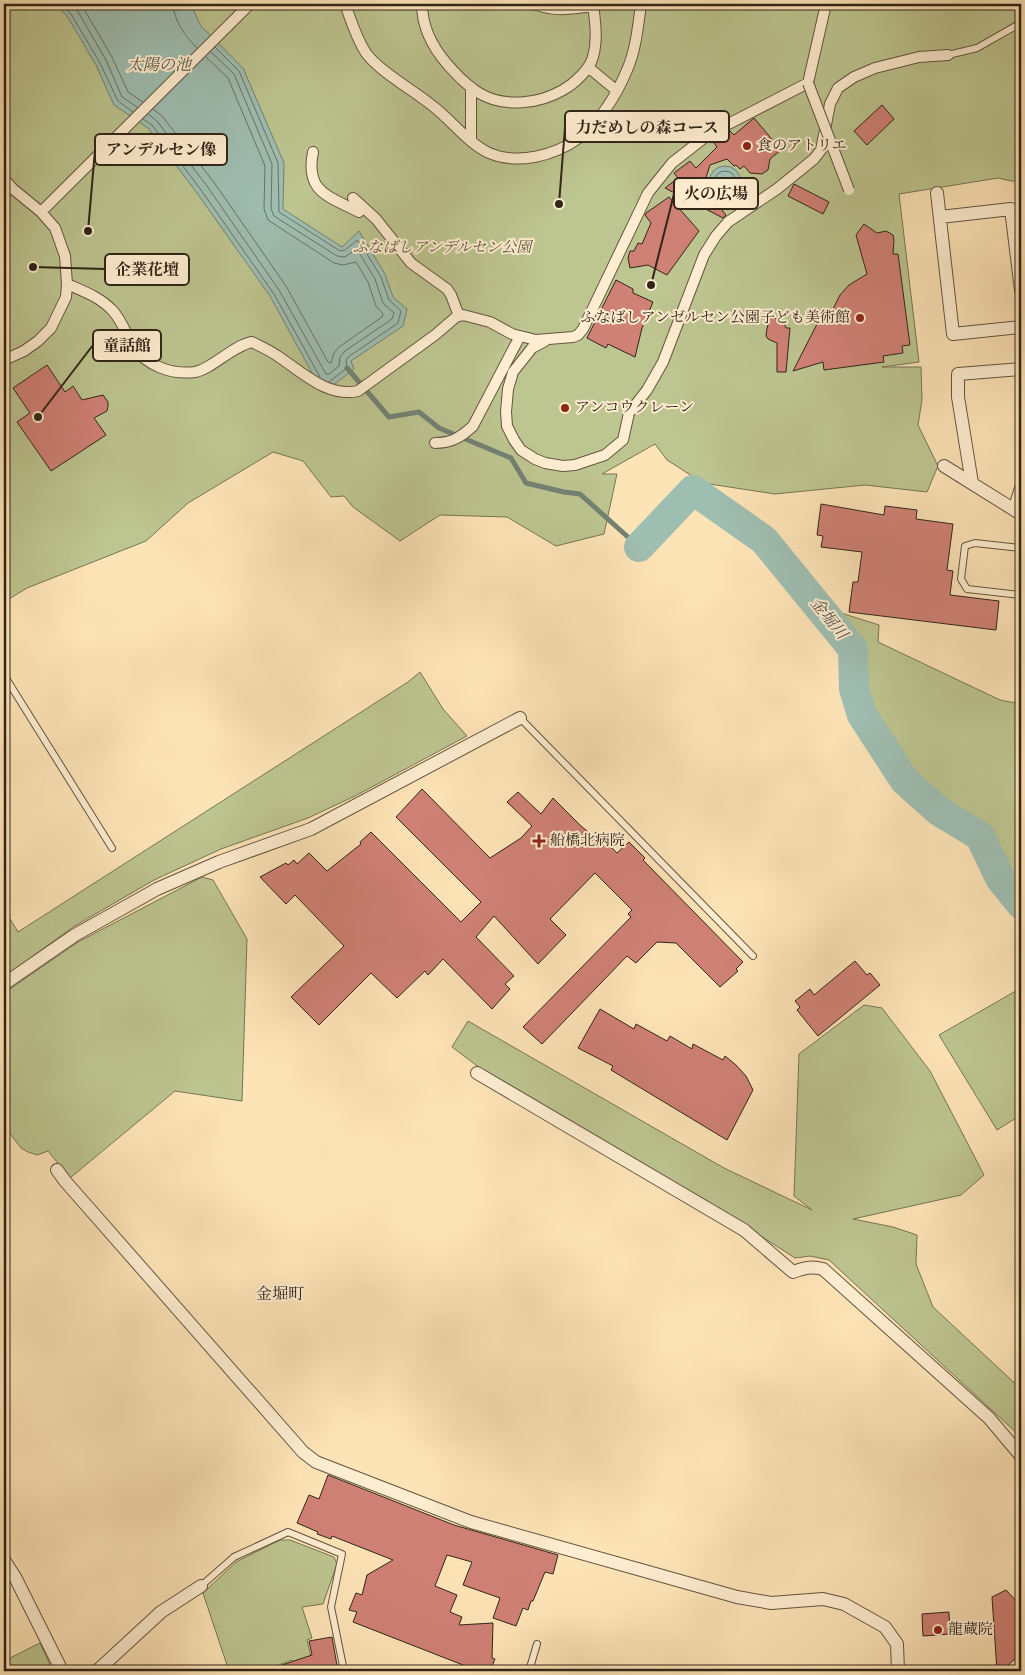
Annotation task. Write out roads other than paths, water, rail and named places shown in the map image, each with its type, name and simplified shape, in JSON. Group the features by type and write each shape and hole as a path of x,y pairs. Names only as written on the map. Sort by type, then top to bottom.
{"street":[{"path":"41,212 250,4"},
{"path":"345,4 366,54 381,68 435,107 471,140 488,152 504,158 523,159 539,156 579,138 600,116 628,69 633,53 641,4"},
{"path":"422,4 423,22 432,42 456,73 480,94 495,100 512,102 544,100 569,87 588,67 595,48 596,32 593,5 561,10 548,9 534,4"},
{"path":"826,4 808,83 849,190"},
{"path":"548,339 532,348 513,372 508,389 506,412 507,426 510,433 521,450 545,463 563,466 575,465 605,455 623,440 628,413 647,390 663,362 704,255 716,236 728,222 776,189 814,159 821,150 830,104 838,88 854,77 875,68 919,58 948,55"},
{"path":"588,67 617,90"},
{"path":"67,284 100,299 114,312 134,348 143,358 155,366 170,371 198,372 240,346 252,342 274,353 323,386 346,392 358,391 435,336 450,320 463,315 490,322 520,336 536,340 572,337 578,335 583,329 648,193 672,163 709,134 808,83"},
{"path":"471,87 471,140"},
{"path":"313,152 311,174 318,189 327,196 359,212"},
{"path":"4,179 13,190 41,212 55,228 65,256 67,284 66,297 51,328 24,351 4,360"},
{"path":"937,193 953,334 1021,328"},
{"path":"353,198 376,219 411,264 447,289 459,316"},
{"path":"940,217 1011,209 1021,290"},
{"path":"435,442 454,440 464,435 473,426 520,336"},
{"path":"972,484 958,396 958,374 1021,369"},
{"path":"944,466 1017,512 1021,488"},
{"path":"4,984 75,935 158,889 219,862 311,829 520,718"},
{"path":"477,1073 744,1230 794,1272 814,1266 823,1269 988,1418 1021,1456"},
{"path":"57,1170 302,1452 316,1462 471,1522 736,1597 771,1602 823,1599 844,1604 885,1627 897,1644 898,1671"},
{"path":"4,1560 15,1577 62,1671"},
{"path":"97,1671 161,1612 201,1586"}],"lane":[{"path":"948,55 977,48 1021,23"},
{"path":"1021,548 975,543 968,544 965,546 961,579 967,589 1021,595"},
{"path":"4,674 112,848"},
{"path":"520,718 752,956"},
{"path":"201,1586 234,1557 288,1532 342,1554 331,1607 344,1671"},
{"path":"529,1671 537,1644"}],"water":[{"name":"太陽の池","path":"54,4 191,4 200,25 243,68 284,163 283,209 342,247 359,231 385,274 393,297 407,309 403,326 351,361 354,369 323,393 270,296 148,128 114,105 96,65 67,16"},
{"path":"725,166 731,167 736,171 740,176 740,188 736,193 731,197 725,198 719,197 714,193 710,188 709,182 710,176 714,171 719,167"}],"waterway":[{"path":"347,368 389,417 419,412 439,428 511,458 526,483 580,494 639,547"},
{"name":"金堀川","path":"639,547 693,490 764,540 853,649 854,689 862,715 905,781 940,812 980,836 1000,878 1021,904"}],"place":[{"name":"食のアトリエ","path":"747,146"},
{"name":"力だめしの森コース","path":"559,204"},
{"name":"アンデルセン像","path":"88,231"},
{"name":"企業花壇","path":"33,267"},
{"name":"火の広場","path":"651,285"},
{"name":"ふなばしアンゼルセン公園子ども美術館","path":"860,318"},
{"name":"アンコウクレーン","path":"565,408"},
{"name":"童話館","path":"38,417"},
{"name":"船橋北病院","path":"539,841"},
{"name":"龍蔵院","path":"938,1630"}],"district":[{"name":"金堀町","path":"280,1295"}],"park label":[{"name":"ふなばしアンデルセン公園","path":"442,248"}]}
